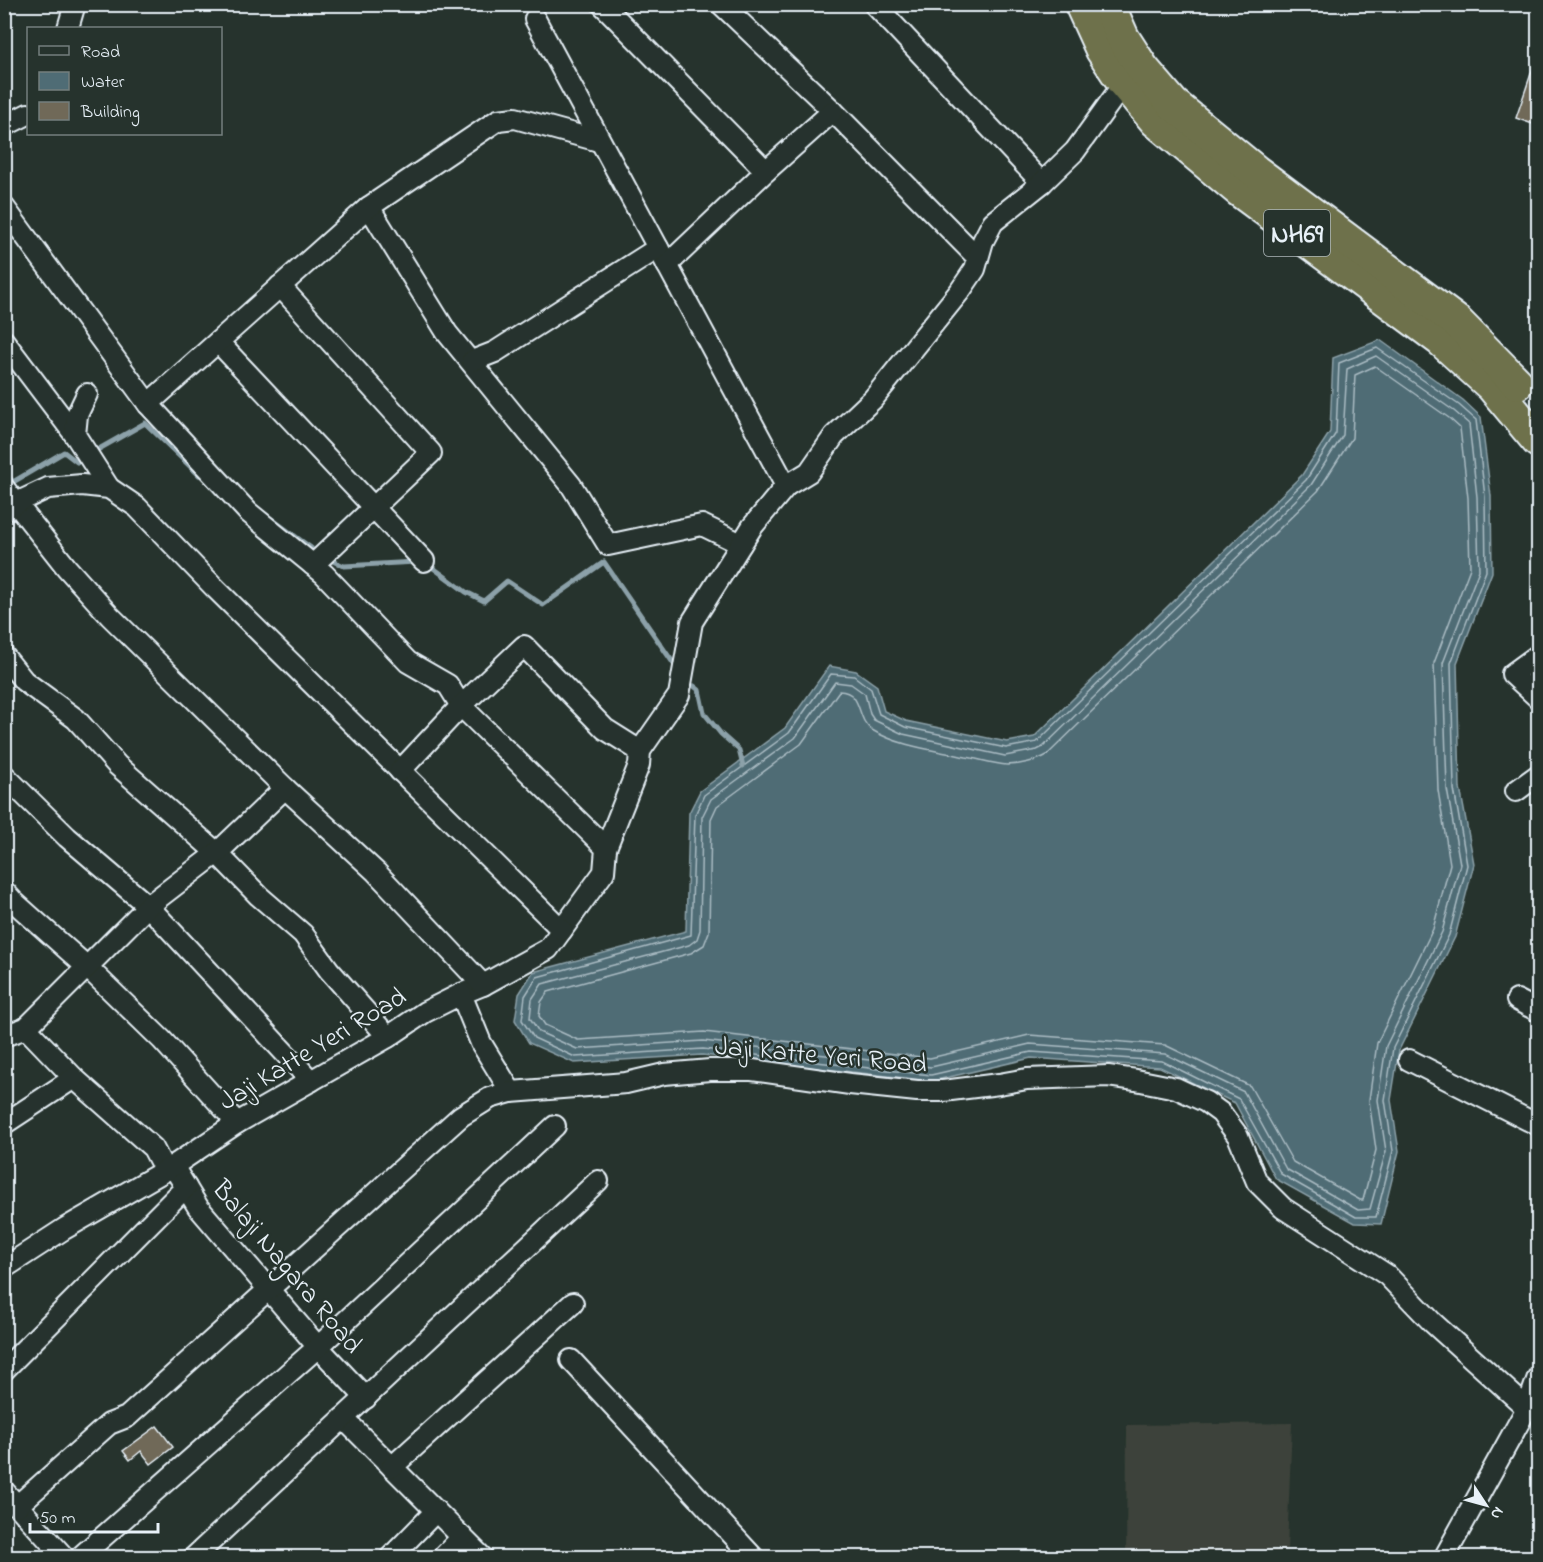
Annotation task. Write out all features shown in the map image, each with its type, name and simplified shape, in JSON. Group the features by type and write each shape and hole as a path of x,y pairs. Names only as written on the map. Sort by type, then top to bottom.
{"highway":[{"name":"NH69","path":"1081,4 1102,50 1255,171 1457,322 1539,407"},
{"name":"NH69","path":"1108,4 1123,38 1134,76 1156,121 1240,191 1441,340 1492,386 1539,441"}],"street":[{"path":"68,27 75,4"},
{"path":"602,4 766,171"},
{"path":"721,4 833,111 978,258"},
{"path":"873,4 1042,183"},
{"path":"535,19 786,486"},
{"path":"400,771 461,706 524,646 605,729 640,751 679,695 692,622 741,544 786,486 809,472 834,436 873,399 960,291 975,269 982,241 993,222 1042,183 1075,151 1134,76"},
{"path":"472,361 495,352 662,256 766,171 833,111"},
{"path":"4,126 27,114"},
{"path":"148,404 369,207 498,120 515,118 599,141"},
{"path":"4,207 148,404 248,512 313,565 408,662 448,685 461,706 606,848"},
{"path":"369,207 447,333 571,485 608,544 702,525 741,544"},
{"path":"280,286 431,453 313,565"},
{"path":"4,341 75,435 109,488 137,507 207,580 562,930"},
{"path":"218,342 424,561"},
{"path":"75,435 77,415 87,394"},
{"path":"109,488 82,485 48,488 8,501 110,616 285,788 376,872 483,985"},
{"path":"1539,655 1512,674 1539,698"},
{"path":"4,656 24,681 76,720 117,765 217,853 259,896 303,934 329,970 388,1037"},
{"name":"Jaji Katte Yeri Road","path":"4,1268 64,1229 169,1168 237,1123 388,1037 425,1012 483,985 548,949 604,872 606,848 639,765 640,751"},
{"path":"4,775 67,837 148,906 311,1081"},
{"path":"1516,791 1539,775"},
{"path":"4,1036 26,1028 148,906 217,853 285,788"},
{"path":"4,891 162,1040 237,1123"},
{"path":"461,994 481,1043 511,1092"},
{"path":"1517,1000 1539,1011"},
{"name":"Balaji Nagara Road","path":"26,1028 74,1078 153,1148 186,1187 198,1208 318,1347 366,1398"},
{"path":"1409,1060 1539,1125"},
{"name":"Jaji Katte Yeri Road","path":"11,1498 109,1424 127,1417 461,1116 490,1098 511,1092 626,1083 664,1074 710,1070 752,1070 917,1091 943,1091 1027,1078 1108,1076 1176,1088 1206,1102 1221,1113 1238,1136 1257,1182 1283,1208 1387,1275 1439,1328 1527,1408"},
{"path":"4,1124 74,1078"},
{"path":"79,1557 318,1347 555,1126"},
{"path":"193,1557 598,1181"},
{"path":"4,1370 186,1187"},
{"path":"392,1467 573,1303"},
{"path":"571,1360 754,1557"},
{"path":"1444,1557 1527,1408 1539,1377"},
{"path":"343,1418 483,1557"},
{"path":"11,1498 65,1557"},
{"path":"390,1557 436,1510"},
{"path":"442,1557 462,1537"}],"shaded area":[{"path":"1292,1423 1287,1550 1254,1558 1126,1557 1127,1425"}],"water":[{"path":"1380,340 1463,400 1481,417 1491,496 1492,572 1457,663 1460,788 1474,864 1455,937 1399,1050 1391,1100 1399,1151 1381,1224 1355,1223 1276,1179 1235,1103 1160,1067 1031,1058 932,1081 702,1055 574,1063 529,1043 515,1020 519,994 533,972 686,931 689,813 700,791 785,728 829,666 856,671 877,686 884,711 906,721 1007,742 1034,737 1302,475 1330,432 1333,358"}],"building":[{"path":"1538,53 1538,126 1516,118"},
{"path":"157,1426 173,1447 151,1464 141,1451 130,1460 123,1451"}],"waterway":[{"path":"99,449 145,423 199,475"},
{"path":"4,472 13,482 64,452 77,462"},
{"path":"265,514 311,548"},
{"path":"326,558 344,566 416,562"},
{"path":"428,564 466,592 484,601 507,581 543,605 604,562 678,670"},
{"path":"694,686 699,690 704,713 721,734 739,750 743,766"}]}
